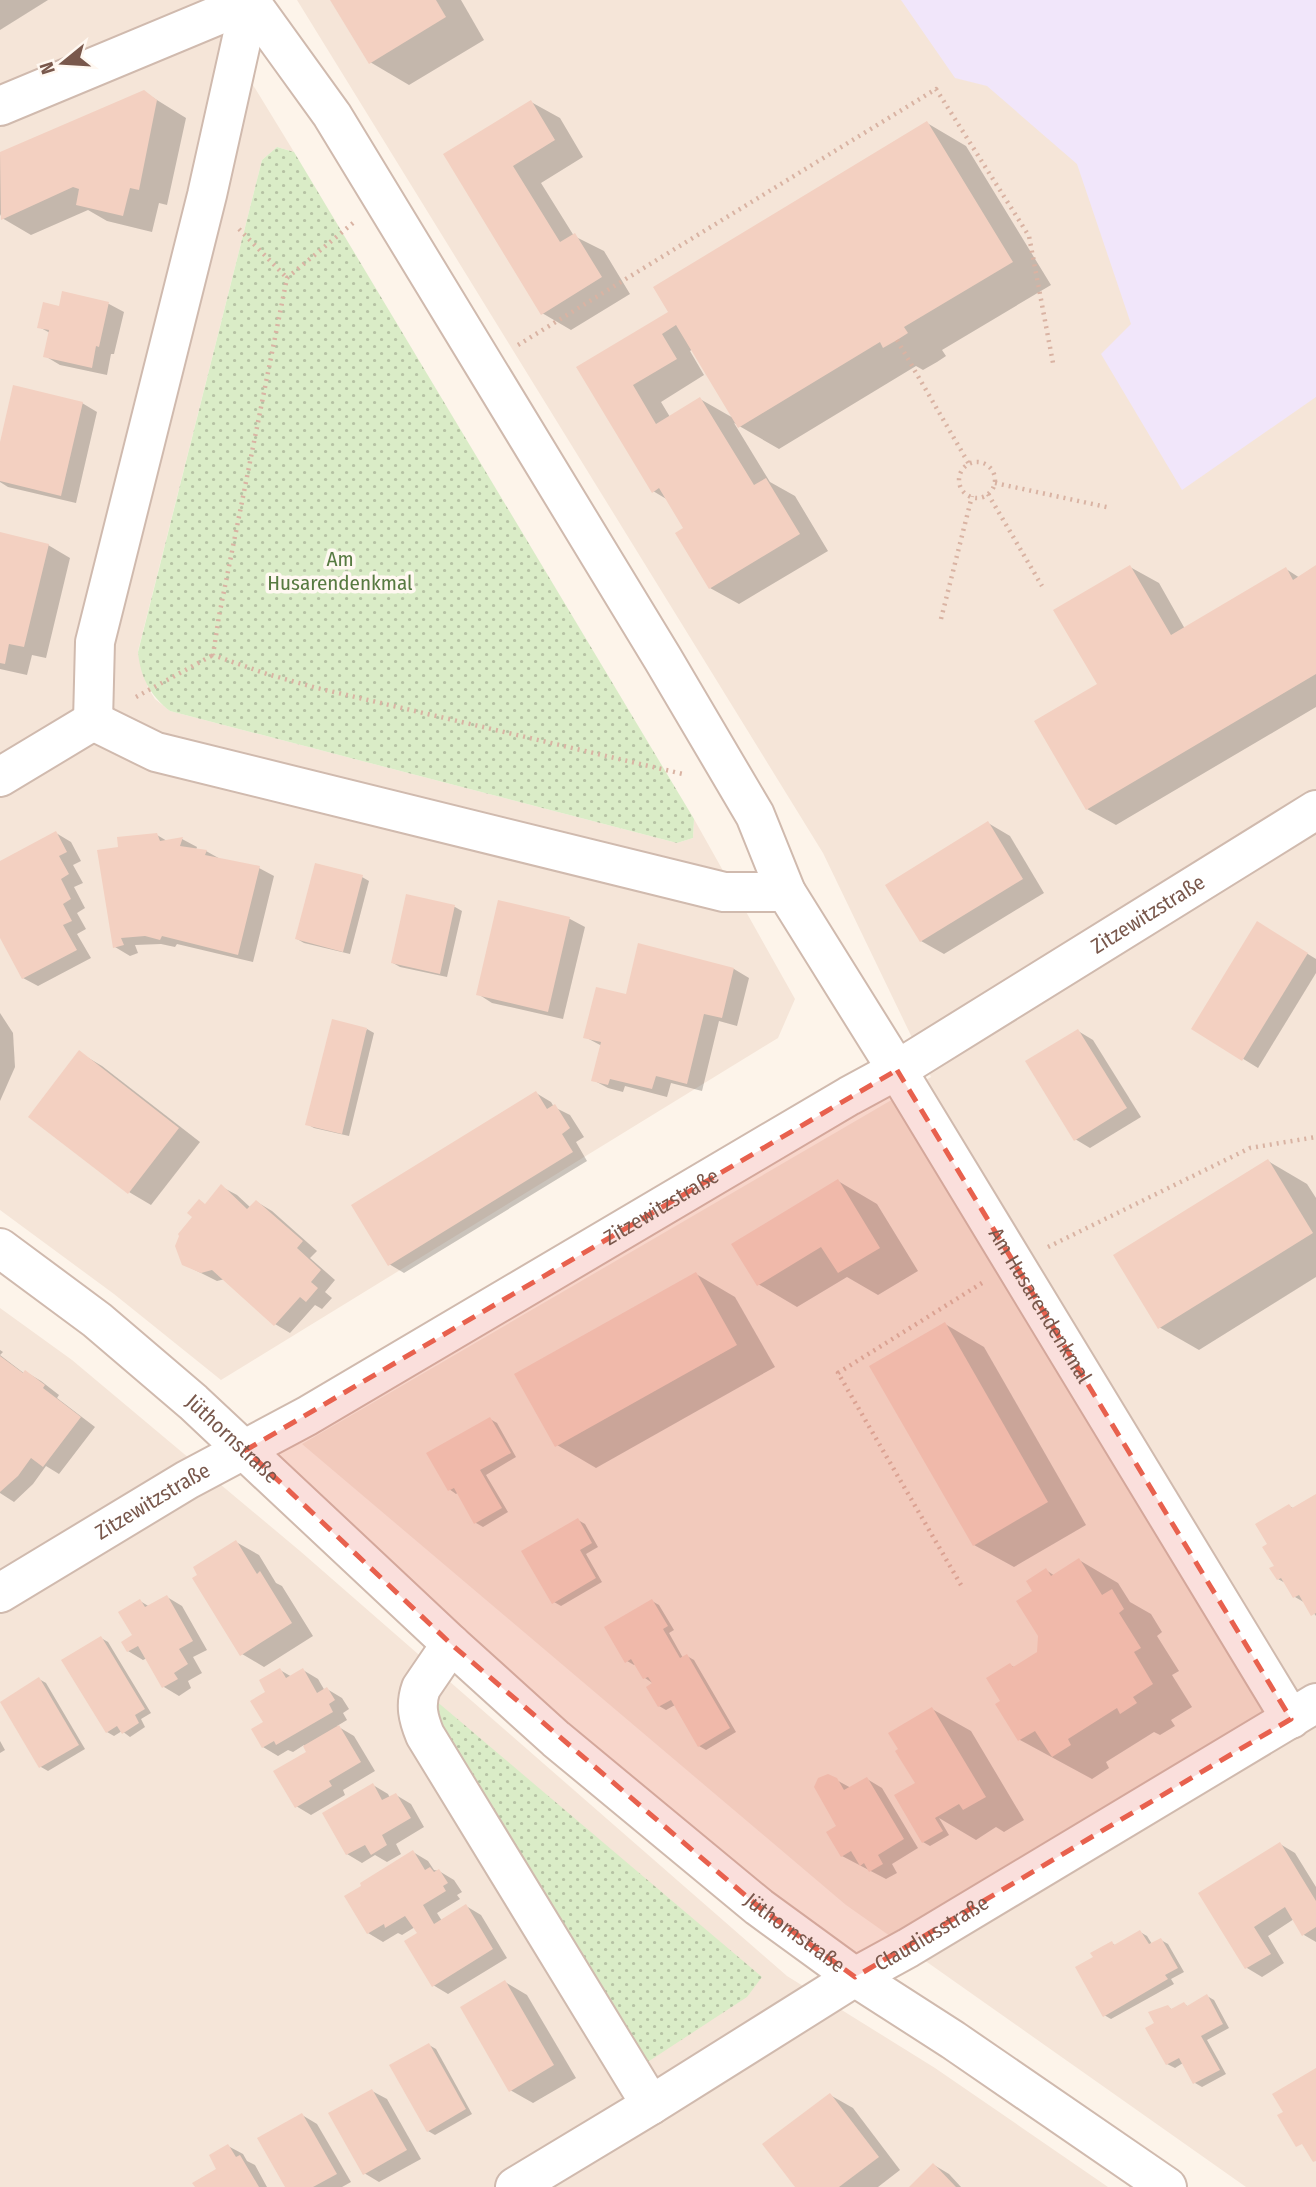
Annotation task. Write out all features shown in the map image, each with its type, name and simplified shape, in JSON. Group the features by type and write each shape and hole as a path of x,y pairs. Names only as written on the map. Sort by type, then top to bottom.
{"street":[{"path":"0,106 249,1"},
{"path":"93,721 96,642 207,195 249,1"},
{"name":"Am Husarendenkmal","path":"249,1 332,115 484,365 755,815 786,892 1014,1263 1303,1711"},
{"path":"0,777 93,721"},
{"path":"93,721 156,752 724,892 786,892"},
{"name":"Zitzewitzstraße","path":"0,1593 187,1480 246,1450 897,1070 1316,810"},
{"name":"Jüthornstraße","path":"0,1248 97,1320 246,1450 451,1644 556,1738 759,1907 855,1977 953,2040 1167,2187"},
{"path":"451,1644 418,1696 417,1714 425,1735 651,2105"},
{"name":"Claudiusstraße","path":"515,2187 855,1977 1303,1711"}],"path":[{"path":"484,365 936,89 1029,236 1053,363"},
{"path":"207,195 287,278"},
{"path":"213,655 287,278 353,223"},
{"path":"897,340 969,464"},
{"path":"984,463 995,474 995,483 988,494 972,496 965,492 959,477 969,464 984,463"},
{"path":"995,483 1111,508"},
{"path":"988,494 1042,586"},
{"path":"941,618 972,496"},
{"path":"93,721 213,655 317,688 683,774"},
{"path":"961,1585 838,1373 1014,1263 1250,1148 1316,1138"}],"highlighted area":[{"path":"897,1070 1291,1719 855,1977 759,1907 451,1644 246,1450"}],"shaded area":[{"path":"0,0 201,0 294,152 277,147 262,160 138,651 148,688 155,699 170,711 677,843 693,838 694,819 795,999 778,1038 221,1380 114,1294 0,1210"},
{"path":"297,0 1316,0 1316,2187 1246,2187 846,1905 302,1444 931,1077 823,853"},
{"path":"901,0 1316,0 1316,397 1182,490 1101,354 1131,324 1077,164 987,86 955,78"},
{"path":"0,1308 72,1360 300,1551 787,1976 935,2068 1108,2187 0,2187"}],"green space":[{"name":"Am Husarendenkmal","path":"277,147 294,152 694,819 693,838 677,843 170,711 147,685 138,652 262,160"},
{"path":"435,1700 762,1977 747,1997 643,2065 436,1729"}],"building":[{"path":"330,0 436,0 446,17 369,64"},
{"path":"144,90 157,100 139,190 130,188 123,216 76,205 79,189 73,187 1,220 0,152"},
{"path":"531,100 555,140 513,166 560,242 575,233 602,277 541,315 443,154"},
{"path":"927,121 1013,262 904,327 908,333 897,340 883,348 880,342 738,428 676,325 662,334 677,359 633,385 656,424 700,397 754,485 766,478 800,534 709,589 675,533 683,528 659,488 652,493 576,367 668,312 653,287"},
{"path":"62,291 109,302 92,368 43,357 49,330 37,328 43,302 59,306"},
{"path":"13,385 83,402 61,496 0,481 0,442"},
{"path":"0,532 49,544 24,647 9,644 5,664 0,663"},
{"path":"1130,565 1171,635 1286,567 1293,580 1316,565 1316,674 1086,810 1034,721 1097,684 1053,610"},
{"path":"988,821 1023,879 920,942 885,885"},
{"path":"56,831 67,852 59,856 69,874 61,879 71,899 63,904 72,921 63,925 77,950 22,979 0,938 0,861"},
{"path":"157,833 160,841 183,837 180,846 207,850 205,855 260,866 238,955 162,936 160,940 145,936 121,938 124,945 113,948 97,850 118,847 117,837"},
{"path":"315,863 363,875 343,952 295,939"},
{"path":"406,894 455,905 440,974 391,963"},
{"path":"498,900 570,917 548,1012 476,995"},
{"path":"1257,921 1308,953 1242,1061 1191,1029"},
{"path":"638,943 734,968 722,1018 704,1014 687,1084 656,1076 652,1089 610,1079 608,1085 591,1081 601,1042 583,1038 596,987 626,994"},
{"path":"332,1019 367,1028 342,1134 305,1125"},
{"path":"1078,1029 1127,1108 1074,1141 1025,1061"},
{"path":"79,1050 179,1128 128,1194 28,1117"},
{"path":"536,1091 547,1109 555,1104 570,1128 562,1134 573,1152 388,1266 351,1205"},
{"path":"1268,1159 1313,1233 1158,1329 1113,1255"},
{"path":"838,1179 880,1248 838,1273 821,1247 757,1286 731,1244"},
{"path":"221,1184 247,1209 256,1200 303,1241 297,1248 321,1270 311,1282 318,1288 306,1302 300,1297 274,1326 212,1270 201,1273 182,1265 175,1246 178,1234 192,1217 187,1213 199,1199 205,1204"},
{"path":"696,1272 737,1345 555,1447 514,1374"},
{"path":"945,1322 1048,1502 973,1546 869,1366"},
{"path":"0,1356 45,1385 43,1388 81,1417 43,1467 31,1458 18,1476 0,1492"},
{"path":"490,1417 511,1453 480,1470 502,1508 474,1524 454,1488 448,1491 426,1453"},
{"path":"1316,1494 1316,1613 1311,1616 1299,1595 1293,1598 1281,1578 1277,1580 1269,1568 1274,1566 1262,1547 1267,1544 1255,1524 1289,1504 1292,1508"},
{"path":"578,1518 592,1543 580,1550 596,1578 552,1604 521,1551"},
{"path":"236,1540 257,1574 260,1571 292,1623 240,1656 192,1578 197,1575 193,1567"},
{"path":"1079,1558 1102,1595 1112,1589 1124,1609 1119,1613 1141,1648 1134,1652 1153,1684 1133,1697 1137,1703 1120,1714 1117,1708 1068,1739 1071,1745 1052,1757 1035,1731 1018,1741 995,1704 1000,1701 986,1678 1010,1663 1013,1667 1037,1652 1038,1636 1016,1601 1032,1591 1026,1581 1046,1568 1051,1576"},
{"path":"167,1595 193,1641 179,1649 188,1664 174,1673 178,1679 162,1688 138,1646 127,1652 121,1642 132,1635 118,1612 140,1599 145,1607"},
{"path":"652,1599 668,1626 663,1629 680,1658 687,1654 730,1728 698,1747 671,1700 658,1707 646,1687 652,1683 648,1677 643,1679 631,1659 625,1663 604,1627"},
{"path":"101,1636 145,1709 135,1715 139,1723 122,1734 117,1726 106,1733 61,1660"},
{"path":"280,1668 286,1678 303,1668 317,1693 327,1687 335,1700 329,1704 333,1712 276,1745 274,1741 262,1748 251,1729 263,1722 250,1701 265,1692 259,1680"},
{"path":"39,1677 79,1745 39,1768 0,1702"},
{"path":"932,1707 986,1797 963,1810 959,1804 935,1818 943,1831 922,1843 894,1795 915,1783 895,1751 898,1749 888,1733"},
{"path":"339,1725 361,1762 329,1781 332,1786 295,1808 273,1771 306,1752 303,1746"},
{"path":"828,1774 837,1778 844,1790 867,1777 904,1839 878,1855 883,1864 869,1872 864,1863 860,1866 851,1851 841,1857 826,1832 836,1826 814,1787 818,1778"},
{"path":"373,1783 382,1800 396,1793 411,1818 382,1835 387,1845 371,1855 365,1845 346,1855 322,1813"},
{"path":"1280,1842 1316,1901 1316,1927 1302,1936 1285,1907 1254,1927 1271,1954 1245,1969 1198,1893"},
{"path":"413,1850 425,1870 430,1867 434,1872 439,1869 448,1883 443,1886 446,1891 423,1905 434,1924 466,1904 493,1949 432,1987 404,1941 417,1933 405,1916 385,1928 384,1924 367,1934 344,1896"},
{"path":"1140,1930 1149,1944 1161,1938 1178,1968 1165,1975 1168,1979 1103,2017 1075,1967 1093,1957 1090,1953 1112,1941 1114,1945"},
{"path":"505,1980 554,2065 509,2092 460,2007"},
{"path":"1207,1994 1223,2024 1201,2036 1220,2070 1193,2084 1179,2058 1166,2065 1145,2028 1154,2023 1148,2012 1168,2005 1171,2009 1184,2002 1187,2006"},
{"path":"429,2043 466,2109 427,2132 389,2065"},
{"path":"1316,2068 1316,2161 1313,2162 1302,2144 1296,2147 1277,2115 1283,2112 1272,2094"},
{"path":"372,2089 407,2150 363,2175 328,2113"},
{"path":"830,2093 879,2157 839,2187 795,2187 762,2144"},
{"path":"302,2113 337,2174 313,2187 285,2187 257,2138"},
{"path":"228,2144 236,2157 240,2155 259,2187 195,2187 192,2183 216,2169 209,2155"},
{"path":"933,2163 956,2187 909,2187"}]}
